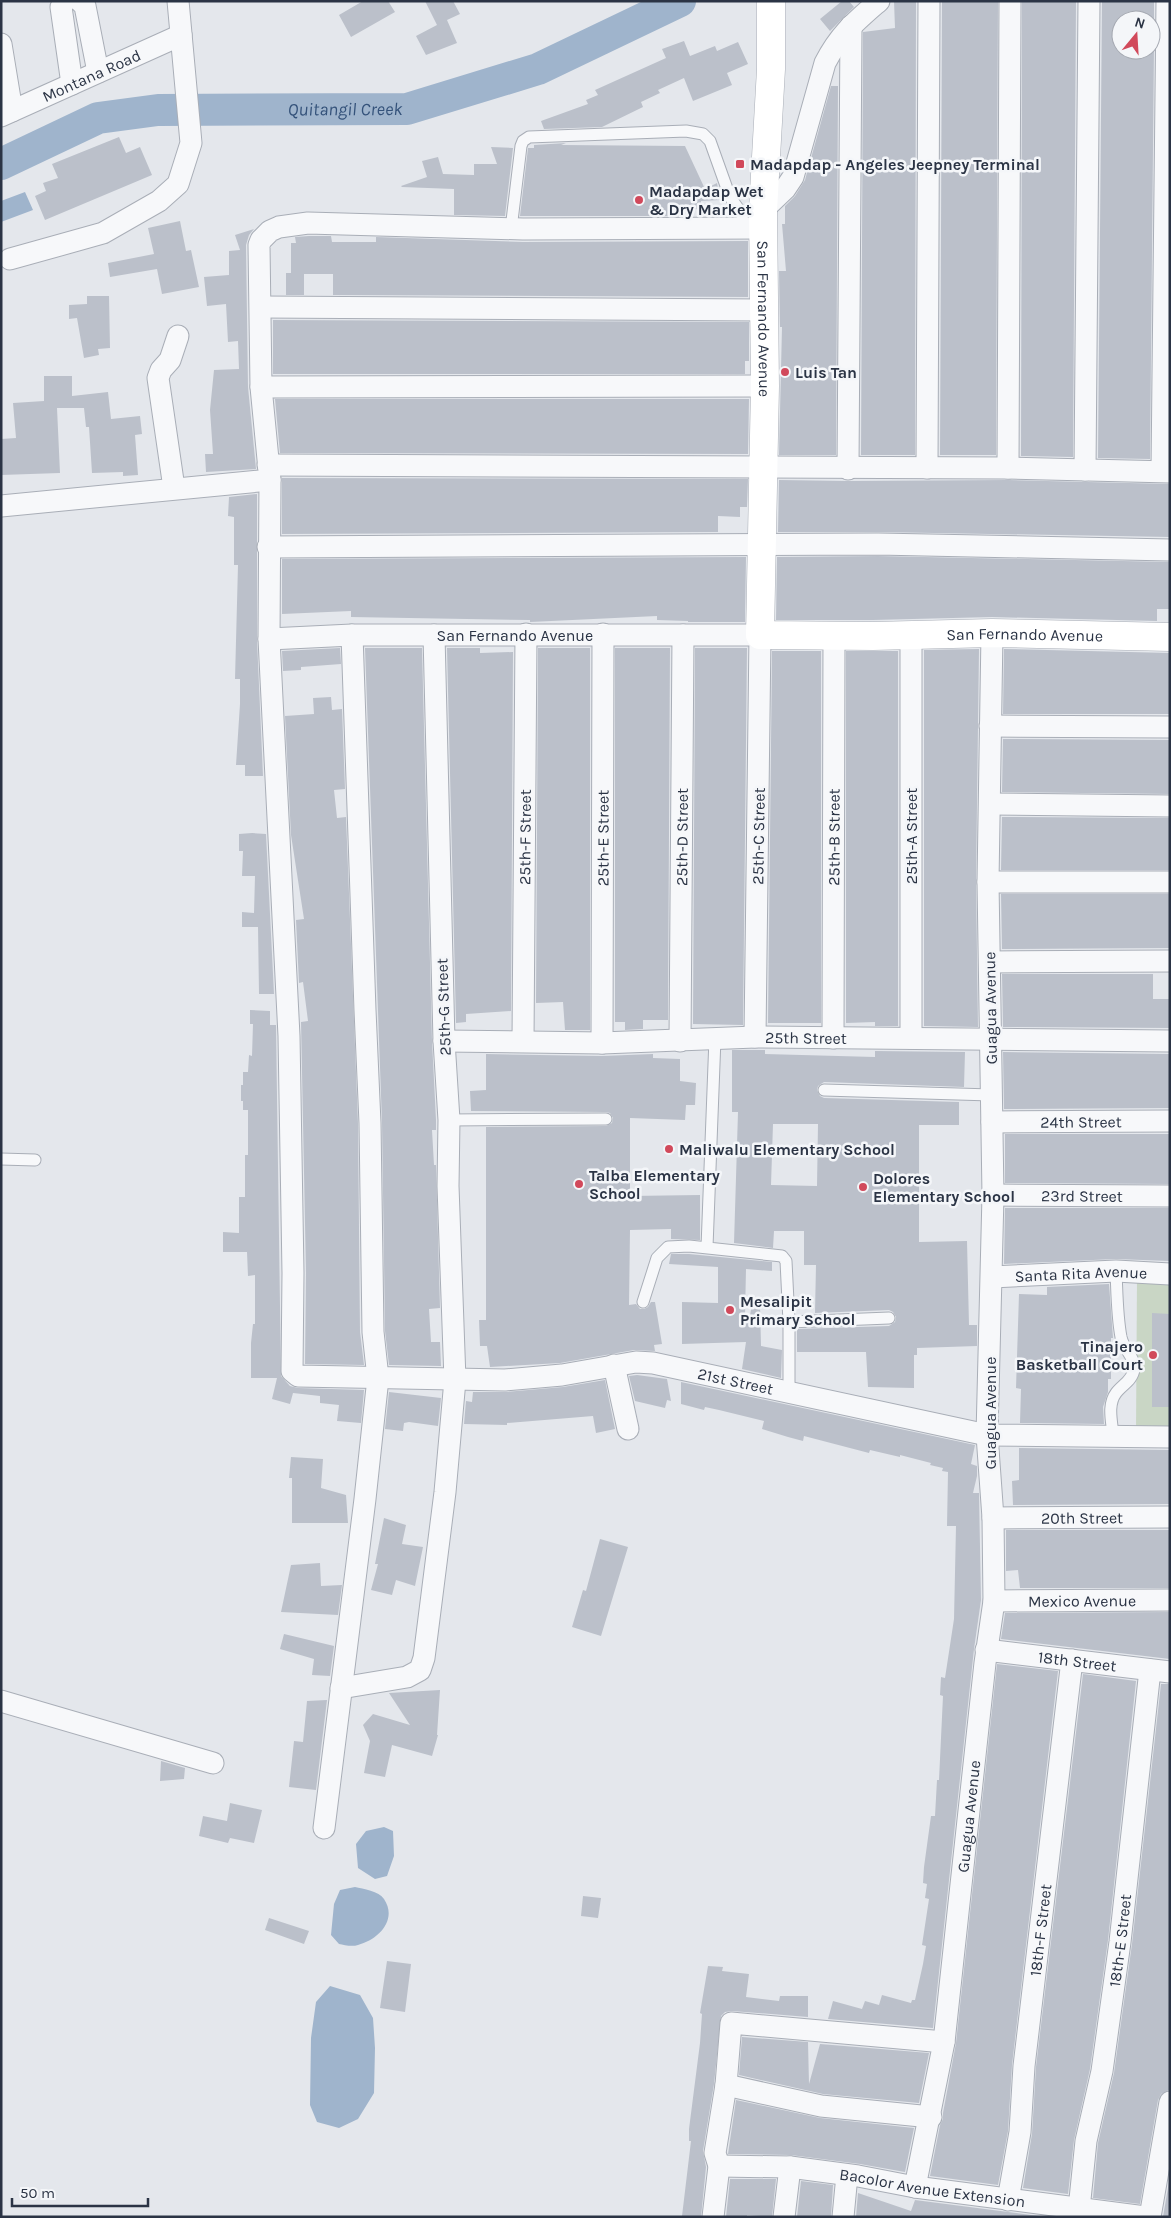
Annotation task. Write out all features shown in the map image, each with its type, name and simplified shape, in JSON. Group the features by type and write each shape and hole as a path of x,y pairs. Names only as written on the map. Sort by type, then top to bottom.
{"main road":[{"name":"San Fernando Avenue","path":"771,1 770,49 756,222 764,310 760,635 834,636 992,633 1170,637"}],"street":[{"path":"65,1 61,7 72,84"},
{"path":"80,1 84,6 98,72"},
{"path":"10,258 102,233 159,201 178,184 191,144 178,1"},
{"path":"269,639 269,473 262,386 259,245 261,240 270,231 279,227 308,223 511,229 756,222 793,177 826,63 840,36 879,1"},
{"path":"927,468 929,1"},
{"path":"1008,468 1010,1"},
{"path":"1085,470 1089,1"},
{"path":"1,506 174,488 269,473 762,467 848,469 1008,468 1166,472 1167,1"},
{"path":"848,469 851,26"},
{"name":"Montana Road","path":"6,113 181,35"},
{"path":"1,44 6,113"},
{"path":"261,307 764,310"},
{"path":"174,488 158,378 161,370 170,360 178,336"},
{"path":"262,386 764,386"},
{"path":"268,547 878,544 1170,550"},
{"name":"Guagua Avenue","path":"915,2187 944,2042 986,1650 994,1601 993,1518 987,1435 992,1277 992,1122 988,882 992,633"},
{"name":"25th-F Street","path":"524,1042 526,634"},
{"name":"25th-E Street","path":"602,1043 603,634"},
{"path":"324,1828 378,1378 373,1332 370,1123 352,635"},
{"name":"San Fernando Avenue","path":"269,639 352,635 760,635"},
{"name":"25th-G Street","path":"341,1688 407,1677 420,1670 424,1658 445,1492 455,1380 448,1186 450,1120 444,1041 434,635"},
{"name":"25th-D Street","path":"680,1041 683,635"},
{"name":"25th-C Street","path":"755,1037 760,635"},
{"name":"25th-A Street","path":"911,635 911,1038"},
{"name":"25th-B Street","path":"833,1038 834,636"},
{"name":"21st Street","path":"269,639 289,1036 293,1273 292,1370 298,1376 505,1380 562,1375 636,1362 653,1363 789,1394 987,1435 1170,1437"},
{"path":"990,726 1170,727"},
{"path":"990,804 1170,806"},
{"path":"988,882 1170,882"},
{"path":"990,962 1170,961"},
{"name":"25th Street","path":"444,1041 602,1043 755,1037 1170,1040"},
{"name":"24th Street","path":"992,1122 1170,1121"},
{"name":"23rd Street","path":"992,1194 1170,1196"},
{"name":"Santa Rita Avenue","path":"992,1277 1116,1271 1170,1274"},
{"path":"614,1365 628,1429"},
{"name":"20th Street","path":"993,1518 1170,1517"},
{"name":"Mexico Avenue","path":"994,1601 1170,1600"},
{"name":"18th Street","path":"986,1650 1160,1671"},
{"name":"18th-F Street","path":"1008,2200 1020,2132 1024,2066 1072,1660"},
{"name":"18th-E Street","path":"1079,2208 1086,2141 1102,2070 1160,1671"},
{"path":"1,1701 213,1763"},
{"path":"713,2217 719,2166 715,2154 726,2085 731,2023 944,2042"},
{"path":"726,2085 822,2106 930,2117"},
{"path":"1150,2217 1170,2102"},
{"name":"Bacolor Avenue Extension","path":"719,2166 790,2166 915,2187 1145,2217"},
{"path":"784,2217 790,2166"},
{"path":"843,2217 847,2175"}],"lane":[{"path":"511,229 521,146 522,141 529,137 686,131 703,134 710,141 730,197 742,214 756,222"},
{"path":"707,1247 715,1038"},
{"path":"824,1090 991,1095"},
{"path":"450,1120 606,1119"},
{"path":"1,1159 35,1160"},
{"path":"643,1302 657,1258 668,1247 707,1247 782,1256 786,1261 789,1322 789,1394"},
{"path":"1113,1435 1111,1408 1114,1398 1130,1378 1134,1367 1132,1357 1124,1348 1121,1335 1116,1271"},
{"path":"789,1322 890,1318"}],"green space":[{"name":"Tinajero Basketball Court","path":"1137,1277 1170,1277 1170,1432 1136,1432"}],"water":[{"path":"25,192 33,210 1,222 1,201"},
{"path":"384,1827 393,1831 394,1856 387,1876 375,1879 358,1868 356,1844 366,1831"},
{"path":"355,1887 382,1896 388,1907 389,1914 384,1928 379,1934 358,1945 348,1946 339,1944 331,1935 334,1904 340,1890"},
{"path":"330,1986 360,1995 373,2018 375,2048 374,2093 358,2119 339,2128 317,2122 310,2105 311,2038 316,2002"}],"building":[{"path":"363,1 388,1 395,12 351,37 339,15"},
{"path":"425,1 453,1 460,14 447,20 457,43 426,55 416,36 437,25"},
{"path":"842,1 849,1 854,7 830,31 820,19"},
{"path":"894,1 916,1 915,455 861,455 863,32 895,28"},
{"path":"942,1 998,1 996,455 940,455"},
{"path":"1022,1 1076,1 1073,457 1021,456"},
{"path":"1102,1 1154,1 1154,10 1111,10 1111,60 1154,60 1150,459 1098,458"},
{"path":"684,41 690,56 715,46 717,51 738,42 748,64 727,73 732,85 693,101 684,78 658,90 660,93 641,102 643,107 602,127 544,129 541,121 588,104 586,100 598,95 595,90 666,58 662,49"},
{"path":"831,86 838,86 836,455 779,455 782,327 780,327 779,271 786,271 782,224 785,224 785,206 795,196 805,180"},
{"path":"119,137 126,153 140,147 152,175 45,220 35,196 46,191 43,183 58,178 52,164"},
{"name":"Madapdap Wet & Dry Market","path":"566,143 561,145 685,146 705,189 717,183 720,200 701,201 701,209 679,210 679,216 520,216 528,148 534,148 534,145"},
{"path":"491,147 513,148 505,216 454,215 454,189 401,186 427,177 422,161 438,157 443,174 474,175 474,164 497,164"},
{"path":"180,221 186,251 191,250 199,287 162,294 157,269 110,277 108,263 154,254 148,228"},
{"path":"254,229 249,235 246,245 248,387 256,469 206,472 205,454 213,454 210,410 214,370 239,369 238,341 228,342 226,304 207,306 204,277 229,275 229,251 240,250 235,235"},
{"path":"331,236 332,242 376,242 376,237 523,242 748,241 748,297 333,295 333,274 304,274 304,295 286,295 286,273 291,273 291,243 296,243 295,237"},
{"path":"87,296 109,296 110,348 98,349 99,355 84,358 77,318 69,319 69,305 87,304"},
{"path":"273,320 749,322 749,361 745,361 745,374 273,374"},
{"path":"44,376 72,376 72,396 108,392 111,419 140,416 142,434 135,435 138,475 123,476 123,472 92,473 89,427 86,427 84,408 57,408 60,473 1,475 1,439 16,438 13,403 44,401"},
{"path":"275,399 749,399 748,454 280,453"},
{"path":"282,478 748,479 747,507 740,507 740,517 718,516 718,532 282,534"},
{"path":"779,480 1008,480 1170,484 1170,537 778,532"},
{"path":"257,494 257,640 263,776 245,776 245,765 236,765 240,704 240,679 235,679 238,565 234,565 234,517 228,516 229,497"},
{"path":"878,556 1170,562 1170,609 1157,609 1157,621 992,617 776,620 777,557"},
{"path":"746,557 745,622 657,620 657,616 530,622 530,620 351,617 351,611 282,614 282,559"},
{"path":"340,648 341,664 301,667 301,670 283,671 282,651"},
{"path":"365,648 422,648 432,1041 436,1120 436,1130 432,1130 434,1165 436,1165 440,1308 429,1309 431,1342 440,1342 441,1366 389,1365 385,1331 382,1123"},
{"path":"447,648 480,648 480,653 513,652 511,1011 466,1014 466,1022 456,1023"},
{"path":"538,648 590,648 590,1030 565,1030 563,1002 536,1003"},
{"path":"615,648 670,648 668,1020 643,1020 643,1029 625,1030 625,1022 615,1022"},
{"path":"695,648 747,648 743,1025 693,1024"},
{"path":"979,649 976,882 978,1027 924,1026 924,650"},
{"path":"1004,649 1170,653 1170,714 1003,714"},
{"path":"772,651 821,651 821,1023 768,1023"},
{"path":"846,651 898,651 898,1026 875,1026 875,1022 846,1023"},
{"path":"331,697 332,710 342,709 345,789 334,790 337,818 346,817 358,1123 360,1332 364,1365 305,1364 306,1273 301,1022 308,1021 303,982 299,983 296,920 304,919 291,835 285,716 314,714 313,698"},
{"path":"1003,739 1170,740 1170,794 1002,792"},
{"path":"1002,817 1170,818 1170,870 1001,870"},
{"path":"239,834 266,834 274,994 259,994 258,927 242,927 242,912 254,913 255,876 242,876 243,851 239,851"},
{"path":"1001,894 1170,894 1170,948 1002,949"},
{"path":"1002,974 1153,974 1153,999 1170,999 1170,1028 1003,1027"},
{"path":"250,1010 270,1011 270,1025 276,1025 281,1376 290,1386 298,1388 364,1390 361,1423 337,1421 339,1405 320,1403 320,1396 293,1393 290,1404 272,1399 277,1378 251,1378 251,1343 253,1324 255,1324 255,1275 248,1276 247,1252 223,1252 223,1232 239,1233 239,1197 245,1197 245,1155 248,1155 248,1110 243,1110 241,1085 243,1085 243,1072 248,1072 249,1055 252,1056 253,1024 250,1024"},
{"path":"732,1050 765,1050 765,1054 875,1057 875,1051 965,1052 964,1087 824,1082 818,1086 817,1090 820,1096 824,1098 959,1102 959,1125 919,1125 919,1242 967,1241 969,1325 977,1325 977,1346 917,1348 917,1355 914,1355 914,1388 868,1387 866,1352 797,1352 797,1329 889,1326 895,1322 896,1317 889,1310 815,1313 816,1265 804,1265 804,1231 774,1231 773,1248 734,1243 738,1112 732,1112","holes":["773,1124 818,1124 817,1186 771,1185"]},
{"path":"1003,1052 1170,1054 1170,1108 1004,1109"},
{"path":"486,1054 602,1056 653,1054 653,1058 680,1059 680,1081 696,1083 695,1105 686,1105 685,1120 630,1118 630,1196 700,1195 700,1240 671,1239 671,1229 630,1230 629,1305 636,1304 640,1309 644,1309 651,1302 655,1302 662,1344 654,1345 655,1351 634,1350 560,1363 490,1367 487,1346 480,1346 479,1320 486,1320 486,1127 606,1126 612,1123 613,1118 610,1113 606,1112 471,1111 470,1091 486,1090"},
{"path":"1005,1134 1170,1134 1170,1184 1005,1183"},
{"path":"1005,1208 1170,1208 1170,1261 1115,1259 1004,1264"},
{"path":"671,1254 772,1262 772,1271 746,1269 745,1316 750,1316 752,1303 760,1304 761,1346 782,1350 781,1378 742,1369 746,1342 682,1344 682,1302 718,1303 718,1267 669,1264"},
{"path":"1109,1284 1113,1338 1111,1338 1111,1379 1108,1379 1108,1392 1103,1407 1104,1424 1020,1423 1021,1389 1016,1388 1019,1294 1047,1295 1047,1287"},
{"path":"1152,1313 1170,1314 1170,1407 1152,1407"},
{"path":"637,1375 667,1379 671,1401 667,1400 665,1408 635,1401 629,1376"},
{"path":"605,1380 615,1429 596,1433 593,1416 507,1423 507,1425 464,1424 466,1401 472,1402 473,1392 506,1392 563,1387"},
{"path":"681,1382 975,1445 971,1464 977,1466 973,1493 979,1493 981,1600 933,2028 828,2019 833,2001 862,2009 865,2001 879,2005 882,1995 911,2003 912,2000 915,2000 923,1964 926,1946 922,1945 929,1899 925,1898 927,1884 923,1883 924,1867 931,1816 935,1816 937,1780 939,1780 943,1696 940,1695 941,1677 945,1678 954,1619 956,1526 947,1526 948,1472 942,1471 943,1468 930,1465 931,1463 900,1455 900,1457 870,1450 869,1453 804,1436 803,1441 762,1429 764,1421 705,1407 704,1410 681,1404"},
{"path":"389,1392 441,1398 438,1426 409,1422 404,1423 403,1431 385,1429"},
{"path":"1019,1448 1170,1450 1170,1504 1013,1505 1012,1481 1019,1480"},
{"path":"291,1457 323,1459 321,1488 346,1495 348,1523 292,1523 292,1478 289,1478"},
{"path":"384,1518 406,1525 402,1544 423,1547 415,1586 396,1580 392,1595 371,1590 378,1564 375,1564"},
{"path":"1006,1530 1170,1530 1170,1588 1020,1588 1018,1570 1006,1571"},
{"path":"600,1539 628,1547 601,1636 572,1627 583,1590 586,1591"},
{"path":"320,1563 321,1586 342,1585 338,1615 281,1612 291,1565"},
{"path":"1170,1612 1170,1659 1001,1639 1005,1613"},
{"path":"284,1634 334,1646 330,1676 312,1675 314,1659 280,1649"},
{"path":"997,1664 1058,1671 1012,2065 1008,2131 998,2185 930,2176 940,2125 943,2119 956,2043"},
{"path":"1083,1674 1136,1681 1108,1940 1090,2069 1074,2140 1068,2194 1023,2188 1032,2134 1036,2067"},
{"path":"1161,1684 1170,1684 1170,2085 1169,2090 1161,2094 1158,2100 1140,2204 1093,2198 1098,2143 1114,2073 1132,1944"},
{"path":"440,1690 438,1735 432,1756 392,1745 385,1777 364,1773 370,1741 363,1725 373,1714 410,1725 389,1693"},
{"path":"327,1700 316,1790 289,1787 294,1741 303,1742 307,1701"},
{"path":"161,1761 185,1768 184,1779 160,1781"},
{"path":"230,1803 262,1810 254,1843 230,1838 228,1843 199,1836 203,1816 227,1821"},
{"path":"583,1896 601,1898 598,1918 581,1916"},
{"path":"269,1918 309,1931 304,1944 265,1930"},
{"path":"387,1961 411,1964 405,2012 380,2008"},
{"path":"708,1966 723,1967 722,1971 749,1974 746,1997 779,2001 780,1996 808,1996 808,2017 732,2011 725,2012 721,2016 714,2084 703,2151 706,2167 701,2217 689,2217 682,2216 691,2141 689,2141 689,2129 700,2043 702,2014 700,2013"},
{"path":"742,2037 808,2042 809,2084 820,2044 929,2053 919,2103 823,2094 739,2075"},
{"path":"736,2100 820,2118 914,2128 905,2172 791,2155 728,2154"},
{"path":"1170,2176 1170,2217 1163,2217"},
{"path":"730,2179 776,2179 772,2217 747,2215 747,2217 726,2217"},
{"path":"801,2181 833,2185 831,2217 797,2217"},
{"path":"858,2193 911,2211 915,2200 1046,2217 856,2217"}],"waterway":[{"name":"Quitangil Creek","path":"1,164 98,118 158,110 407,109 538,69 680,1"}],"place":[{"name":"Madapdap - Angeles Jeepney Terminal","path":"740,164"},
{"name":"Madapdap Wet & Dry Market","path":"639,200"},
{"name":"Luis Tan","path":"785,372"},
{"name":"Maliwalu Elementary School","path":"669,1149"},
{"name":"Talba Elementary School","path":"579,1184"},
{"name":"Dolores Elementary School","path":"863,1187"},
{"name":"Mesalipit Primary School","path":"730,1310"},
{"name":"Tinajero Basketball Court","path":"1153,1355"}]}
